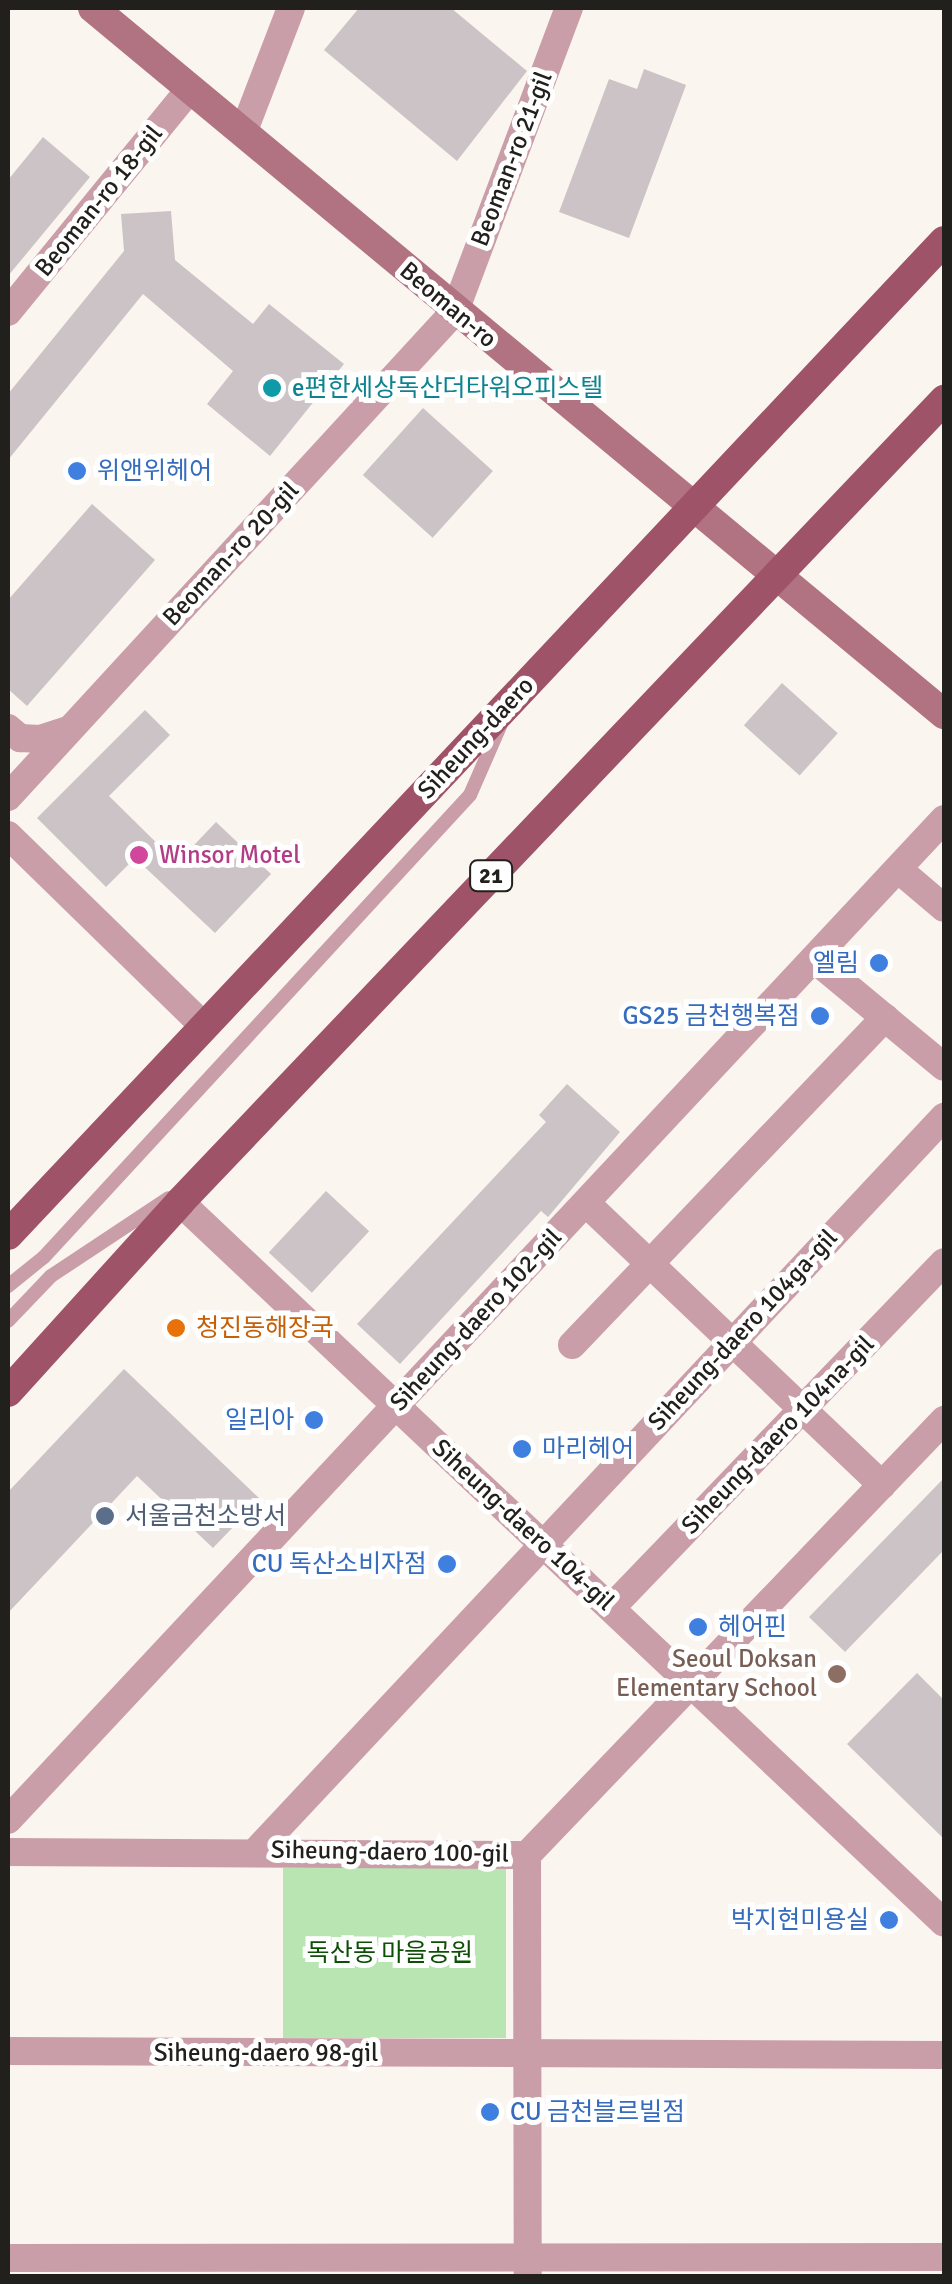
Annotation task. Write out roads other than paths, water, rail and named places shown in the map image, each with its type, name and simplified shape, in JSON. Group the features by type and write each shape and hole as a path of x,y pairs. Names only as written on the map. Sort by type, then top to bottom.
{"main road":[{"name":"Beoman-ro","path":"93,8 692,510 944,714"},
{"name":"Siheung-daero","path":"8,1235 944,241"},
{"name":"21","path":"8,1392 180,1202 944,400"}],"street":[{"path":"243,133 291,8"},
{"name":"Beoman-ro 21-gil","path":"454,310 569,8"},
{"name":"Beoman-ro 18-gil","path":"8,312 190,89"},
{"name":"Beoman-ro 20-gil","path":"8,797 454,310"},
{"path":"8,728 20,738 40,739 70,729"},
{"name":"Siheung-daero 102-gil","path":"8,1820 944,819"},
{"path":"8,835 204,1026"},
{"path":"898,869 944,908"},
{"path":"814,959 944,1067"},
{"path":"572,1344 884,1017"},
{"name":"Siheung-daero 104ga-gil","path":"542,1543 944,1117"},
{"name":"Siheung-daero 104-gil","path":"180,1202 944,1923"},
{"path":"586,1203 882,1485"},
{"name":"Siheung-daero 104na-gil","path":"610,1608 944,1262"},
{"path":"691,1684 944,1420"},
{"name":"Siheung-daero 100-gil","path":"256,1850 542,1543"},
{"name":"Siheung-daero 100-gil","path":"8,1852 256,1850 527,1855 691,1684"},
{"path":"527,1855 528,2268"},
{"name":"Siheung-daero 98-gil","path":"8,2050 944,2055"},
{"path":"8,2258 147,2268 528,2268 944,2257"}],"lane":[{"path":"8,1286 70,1230 470,795 511,701"},
{"path":"8,1321 51,1276 208,1173"}],"place":[{"name":"e편한세상독산더타워오피스텔","path":"272,388"},
{"name":"위앤위헤어","path":"77,471"},
{"name":"Winsor Motel","path":"139,855"},
{"name":"엘림","path":"879,963"},
{"name":"GS25 금천행복점","path":"820,1016"},
{"name":"청진동해장국","path":"176,1328"},
{"name":"일리아","path":"314,1420"},
{"name":"마리헤어","path":"522,1449"},
{"name":"서울금천소방서","path":"105,1516"},
{"name":"CU 독산소비자점","path":"447,1564"},
{"name":"헤어핀","path":"698,1627"},
{"name":"Seoul Doksan Elementary School","path":"837,1674"},
{"name":"박지현미용실","path":"889,1920"},
{"name":"CU 금천블르빌점","path":"490,2112"}],"park label":[{"name":"독산동 마을공원","path":"390,1953"}]}
